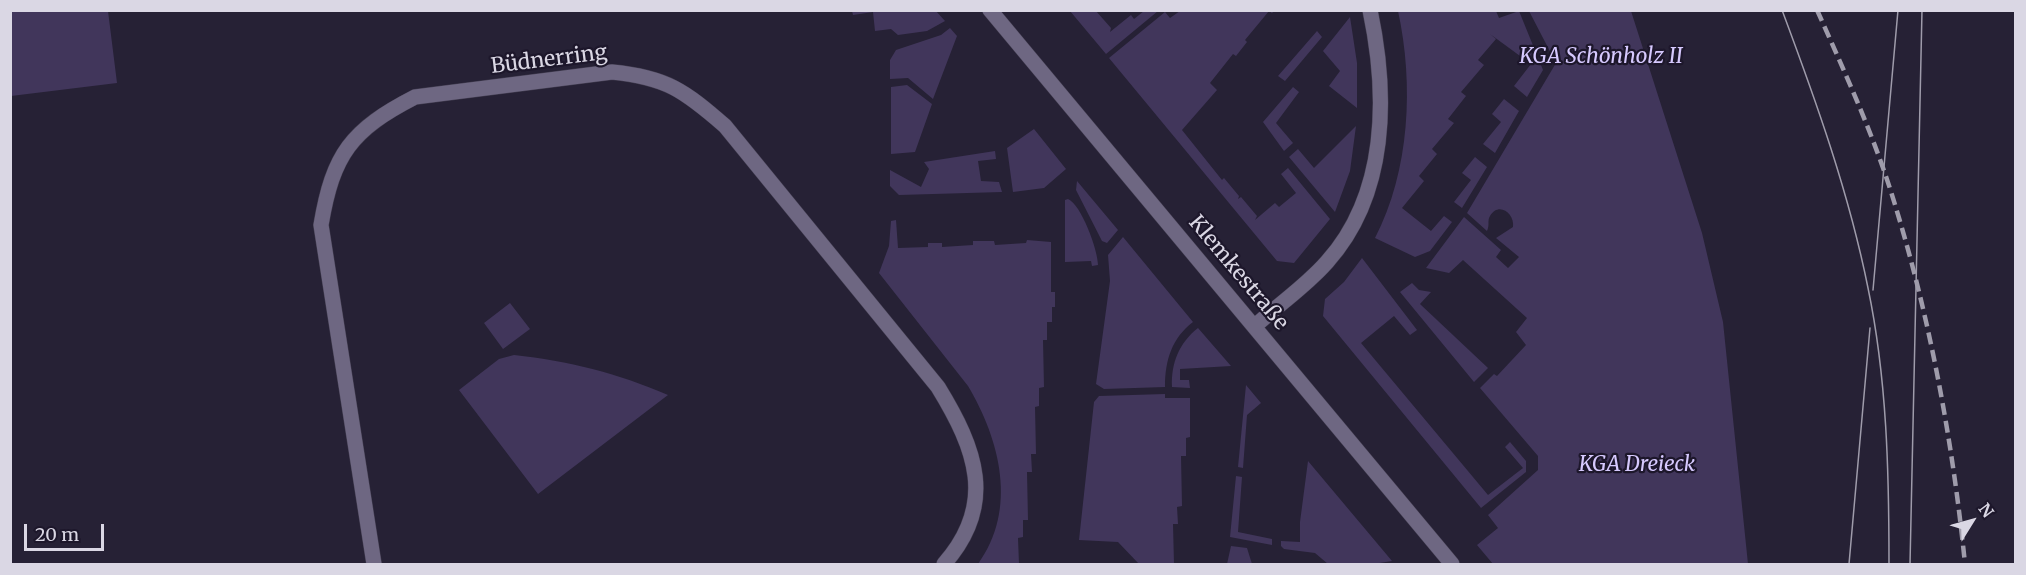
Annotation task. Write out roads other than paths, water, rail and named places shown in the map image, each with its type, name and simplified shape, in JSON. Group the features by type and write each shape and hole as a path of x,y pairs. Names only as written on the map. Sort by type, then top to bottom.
{"street":[{"name":"Klemkestraße","path":"990,10 1452,564"},
{"path":"1255,326 1326,264 1353,228 1368,189 1377,145 1381,72 1370,10"},
{"name":"Büdnerring","path":"374,564 321,225 327,185 337,163 355,137 387,111 415,97 612,72 645,75 668,83 696,101 724,126 938,387 954,412 965,438 975,473 977,497 972,524 959,547 944,564"}],"tram line":[{"path":"1782,10 1841,182 1868,288 1879,357 1886,426 1889,564"},
{"path":"1873,290 1898,10"},
{"path":"1910,564 1922,10"},
{"path":"1849,564 1870,328"}],"railway":[{"path":"1817,10 1870,133 1909,251 1939,384 1954,474 1965,564"}],"park label":[{"name":"KGA Schönholz II","path":"1601,57"},
{"name":"KGA Dreieck","path":"1637,465"}]}
